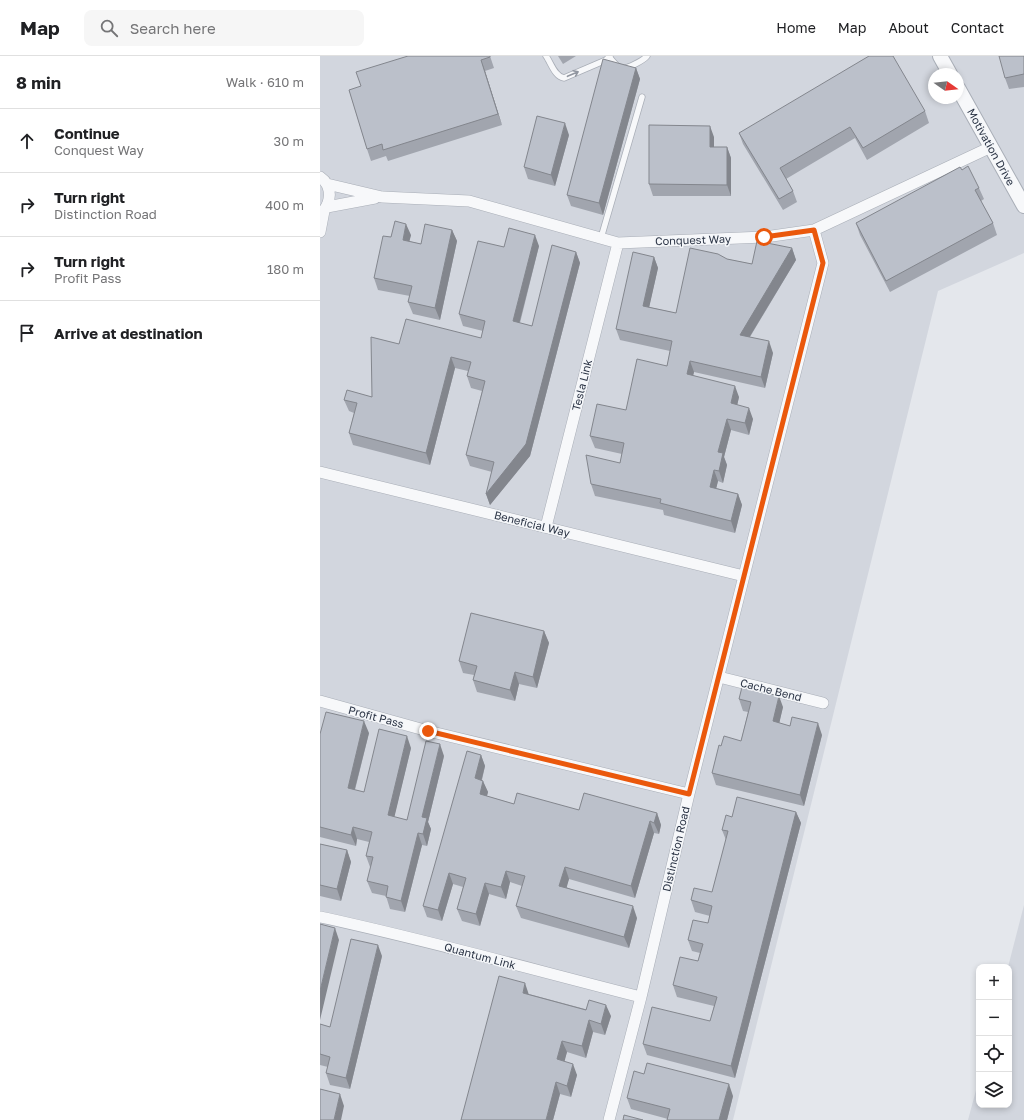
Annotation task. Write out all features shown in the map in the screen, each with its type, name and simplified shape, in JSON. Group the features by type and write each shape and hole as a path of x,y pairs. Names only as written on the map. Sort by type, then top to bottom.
{"street":[{"path":"940,56 947,68"},
{"name":"Motivation Drive","path":"964,99 1024,206"},
{"name":"Conquest Way","path":"324,181 382,197 468,201 618,243 764,237 814,230 991,147"},
{"path":"320,232 324,210 330,199 330,192 324,181"},
{"name":"Conquest Way","path":"324,210 382,197"},
{"name":"Distinction Road","path":"609,1120 689,794 823,263 814,230"},
{"name":"Tesla Link","path":"546,527 618,243"},
{"name":"Beneficial Way","path":"320,472 744,576"},
{"name":"Cache Bend","path":"719,677 823,703"},
{"name":"Profit Pass","path":"320,702 428,731 689,794"},
{"name":"Quantum Link","path":"320,917 390,932 640,997"}],"lane":[{"path":"546,56 557,74 564,78 606,60 609,57 620,68 625,69 644,60 647,56"},
{"path":"601,238 642,97"}],"shaded area":[{"path":"320,56 1024,56 1024,253 938,291 733,1120 320,1120"},
{"path":"1024,905 1024,1120 968,1120 976,1090 976,1108 1012,1108 1012,964 1009,964"}],"building":[{"path":"408,56 490,56 481,60 498,114 383,150 382,144 367,149 349,90 361,86 356,72"},
{"path":"869,56 893,56 925,111 863,148 850,127 780,168 793,191 779,199 739,133"},
{"path":"999,56 1024,56 1024,74 1005,78"},
{"path":"603,59 636,68 599,203 567,195"},
{"path":"537,116 565,123 551,175 524,167"},
{"path":"649,125 710,126 710,147 727,147 727,185 649,184"},
{"path":"968,166 979,188 975,190 993,223 886,281 856,223 960,167 962,170"},
{"path":"395,221 406,224 403,240 421,244 425,224 452,230 435,308 408,302 412,286 374,278 383,236 391,237"},
{"path":"509,228 535,235 513,321 532,326 552,245 576,252 526,444 486,494 494,462 466,455 485,381 467,376 471,362 451,357 426,453 349,433 357,403 344,400 347,390 372,397 371,337 399,344 406,319 481,338 485,321 459,314 478,241 504,247"},
{"path":"757,241 792,248 740,335 769,341 761,377 690,361 687,374 735,386 731,403 749,408 745,423 727,419 718,452 723,453 719,471 714,470 710,487 738,494 731,521 660,503 661,499 591,484 586,455 620,463 624,443 590,436 597,404 626,410 637,359 667,366 672,341 616,329 633,252 654,257 643,306 676,313 690,248 718,254 727,259 752,264"},
{"path":"471,613 544,631 533,677 515,672 510,690 473,680 477,666 459,661"},
{"path":"742,687 779,696 773,721 790,726 792,717 818,723 800,795 712,773 719,745 721,746 724,736 741,741 751,702 739,699"},
{"path":"326,712 364,721 348,788 364,792 379,729 407,736 388,815 407,820 426,741 440,744 422,817 427,818 423,834 418,833 401,901 386,897 388,886 367,881 373,857 366,856 372,832 353,827 351,835 320,827 320,734"},
{"path":"467,751 481,755 475,778 483,781 480,794 514,804 517,793 579,810 584,793 657,813 654,823 650,821 631,886 565,867 559,886 633,906 624,937 516,906 525,876 506,871 501,887 485,883 476,914 457,909 466,878 449,873 438,910 423,906"},
{"path":"737,797 796,812 731,1066 643,1044 652,1007 710,1021 717,997 673,985 680,957 698,961 703,944 688,940 693,920 708,923 712,906 691,900 694,888 712,892 728,831 722,830 726,815 732,817"},
{"path":"320,844 347,850 337,889 320,885"},
{"path":"320,924 335,928 320,991"},
{"path":"351,939 378,945 346,1078 326,1073 330,1057 320,1054 320,1024 330,1027"},
{"path":"499,976 525,983 523,993 586,1010 589,1000 606,1005 601,1024 589,1020 582,1046 562,1041 557,1059 573,1064 567,1086 556,1082 546,1120 461,1120"},
{"path":"647,1063 729,1084 719,1120 667,1120 670,1109 627,1098 634,1071 644,1074"},
{"path":"320,1089 340,1094 334,1120 320,1120"},
{"path":"624,1115 643,1120 623,1120"}],"route":[{"path":"428,731 689,794 823,263 814,230 764,237"}]}
